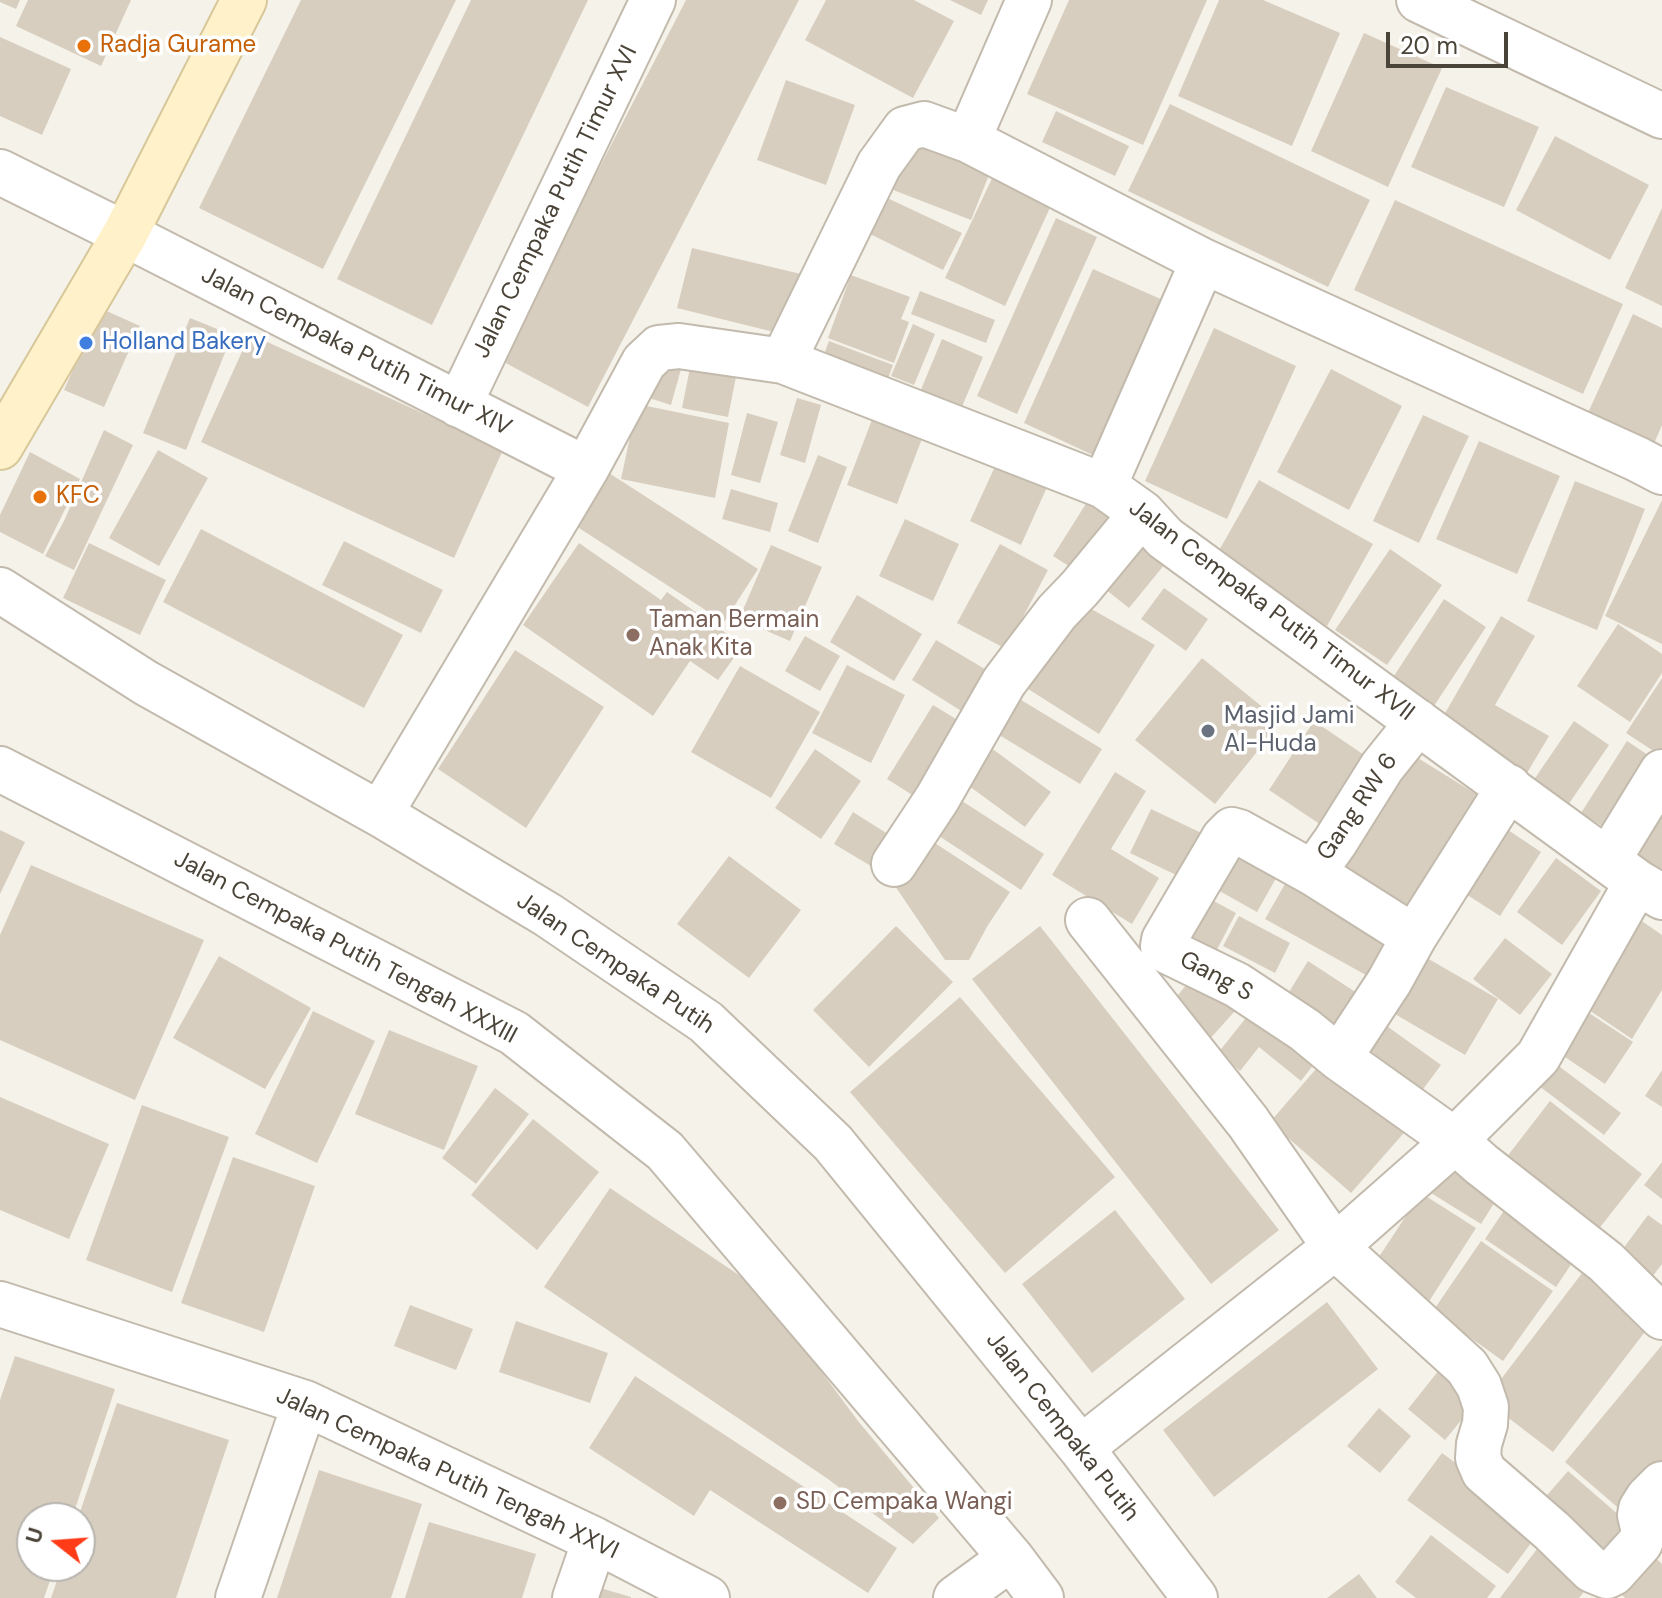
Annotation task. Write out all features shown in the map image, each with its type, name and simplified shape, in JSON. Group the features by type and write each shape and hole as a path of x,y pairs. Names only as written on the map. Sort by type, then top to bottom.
{"street":[{"path":"0,447 125,234 244,0"},
{"name":"Jalan Cempaka Putih Timur XVI","path":"459,405 653,0"},
{"path":"968,140 1029,0"},
{"path":"1419,0 1662,116"},
{"path":"783,361 879,165 905,129 924,124 968,140 1203,261 1662,472"},
{"name":"Jalan Cempaka Putih Timur XIV","path":"0,172 586,469"},
{"name":"Jalan Cempaka Putih Timur XVII","path":"1203,261 1104,486 1142,513 1165,538 1636,880"},
{"path":"380,814 586,469 644,362 659,348 679,346 783,361 1104,486"},
{"path":"894,864 937,799 1004,682 1057,612 1142,513"},
{"name":"Jalan Cempaka Putih","path":"0,590 146,683 380,814 548,915 706,1022 833,1143 1081,1448 1195,1598"},
{"name":"Gang RW 6","path":"1414,937 1313,873 1382,767 1418,722"},
{"name":"Jalan Cempaka Putih Tengah XXXIII","path":"0,769 514,1033 665,1151 1011,1558 1041,1598"},
{"path":"1081,1448 1335,1247 1454,1140 1538,1057 1636,880 1662,772"},
{"path":"1339,1058 1509,787"},
{"name":"Gang S","path":"1313,873 1232,830 1224,838 1163,946 1167,951 1237,985 1305,1030 1454,1140 1606,1262 1662,1317"},
{"path":"1088,920 1248,1122 1335,1247 1467,1367 1479,1386 1486,1407 1478,1458 1484,1472 1592,1570 1607,1576 1640,1543 1644,1532 1641,1509 1662,1484"},
{"path":"1134,978 1167,951"},
{"name":"Jalan Cempaka Putih Tengah XXVI","path":"2,1309 305,1403 595,1540 707,1598"},
{"path":"238,1598 305,1403"},
{"path":"575,1598 595,1540"},
{"path":"956,1598 1011,1558"}],"building":[{"path":"0,0 20,0 16,9"},
{"name":"Radja Gurame","path":"28,0 131,0 101,66 16,26"},
{"path":"301,0 456,0 323,269 199,208"},
{"path":"471,0 588,0 432,325 337,279"},
{"path":"686,0 799,0 588,407 500,360"},
{"path":"826,0 914,0 954,21 913,98 805,40"},
{"path":"950,0 988,0 981,15"},
{"path":"1069,0 1207,0 1143,145 1027,94"},
{"path":"1219,0 1263,0 1340,33 1292,146 1178,96"},
{"path":"1364,33 1442,68 1388,187 1311,151"},
{"path":"0,37 71,69 42,135 0,116"},
{"path":"786,80 855,105 826,185 757,160"},
{"path":"1446,87 1539,127 1504,207 1411,167"},
{"path":"1170,104 1370,200 1328,287 1128,191"},
{"path":"1056,111 1129,146 1115,176 1042,142"},
{"path":"910,132 993,165 971,220 888,188"},
{"path":"1555,136 1649,185 1610,260 1516,210"},
{"path":"995,172 1054,199 1005,306 945,278"},
{"path":"885,197 962,233 943,270 868,233"},
{"path":"1395,200 1623,304 1583,394 1354,290"},
{"path":"1662,208 1662,306 1625,288"},
{"path":"1056,218 1097,237 1017,414 977,396"},
{"path":"692,248 801,274 786,335 677,308"},
{"path":"1093,269 1165,301 1095,456 1024,423"},
{"path":"851,275 910,297 901,319 909,322 894,363 828,338"},
{"path":"920,291 995,320 986,343 911,314"},
{"path":"100,308 140,326 104,407 64,390"},
{"path":"1633,314 1662,328 1662,425 1653,446 1587,415"},
{"path":"190,318 232,335 186,450 143,433"},
{"path":"913,324 935,334 914,385 891,376"},
{"path":"1214,328 1296,366 1227,519 1145,481"},
{"path":"250,334 503,450 454,558 201,442"},
{"path":"942,339 983,357 961,409 920,392"},
{"path":"829,341 893,365 882,395 818,370"},
{"path":"662,356 683,362 671,405 649,398"},
{"path":"691,363 737,372 728,417 682,408"},
{"path":"1331,369 1402,406 1349,510 1277,472"},
{"path":"797,398 821,405 805,463 780,455"},
{"path":"637,404 729,423 715,498 621,479"},
{"path":"878,404 928,423 897,504 847,485"},
{"path":"747,413 778,422 760,483 731,475"},
{"path":"1423,415 1469,436 1419,543 1373,521"},
{"path":"104,430 133,445 74,570 45,556"},
{"path":"1479,441 1560,476 1517,574 1436,539"},
{"path":"158,450 208,478 159,566 109,538"},
{"name":"KFC","path":"30,452 80,479 43,554 0,532 0,515"},
{"path":"818,455 847,467 818,543 788,531"},
{"path":"997,462 1048,485 1021,545 970,521"},
{"path":"595,464 758,569 724,622 562,517"},
{"path":"1259,480 1373,544 1327,626 1213,561"},
{"path":"1575,481 1645,509 1597,630 1527,601"},
{"path":"731,489 778,503 770,532 722,519"},
{"path":"1662,500 1662,644 1605,616"},
{"path":"1087,502 1120,524 1086,577 1053,556"},
{"path":"905,519 959,544 933,601 879,576"},
{"path":"201,529 403,635 364,708 163,602"},
{"path":"1130,536 1165,564 1129,608 1095,581"},
{"path":"344,541 443,590 421,633 322,585"},
{"path":"89,543 166,580 140,635 63,598"},
{"name":"Taman Bermain Anak Kita","path":"579,543 661,600 667,592 743,645 718,680 690,661 653,716 523,625"},
{"path":"1000,544 1048,570 1006,649 957,623"},
{"path":"771,545 822,567 790,641 739,619"},
{"path":"1390,549 1442,585 1387,665 1335,630"},
{"path":"1164,588 1208,619 1186,651 1141,619"},
{"path":"857,595 922,634 894,681 830,642"},
{"path":"1072,598 1155,645 1099,734 1014,680"},
{"path":"1444,599 1486,627 1434,706 1392,679"},
{"path":"1501,616 1535,636 1495,705 1549,736 1527,773 1440,722"},
{"path":"1618,624 1662,654 1662,673 1630,722 1577,686"},
{"path":"805,636 840,656 820,691 785,671"},
{"path":"936,640 1000,678 974,719 912,680"},
{"path":"515,650 604,707 526,828 438,769"},
{"name":"Masjid Jami Al-Huda","path":"1202,658 1281,722 1215,804 1135,740"},
{"path":"847,665 905,695 871,763 812,733"},
{"path":"740,666 820,712 771,798 691,752"},
{"path":"1662,678 1662,754 1661,756 1626,733"},
{"path":"1008,692 1102,749 1080,784 986,727"},
{"path":"933,705 971,728 925,803 887,779"},
{"path":"1314,721 1376,763 1330,831 1269,790"},
{"path":"1574,721 1609,745 1566,808 1531,784"},
{"path":"979,739 1051,792 1025,827 954,775"},
{"path":"1627,741 1660,763 1615,834 1581,813"},
{"path":"815,749 861,781 821,839 775,808"},
{"path":"1405,750 1484,799 1409,922 1329,873"},
{"path":"1115,772 1146,791 1111,849 1159,878 1132,924 1052,875"},
{"path":"1662,784 1662,879 1621,855"},
{"path":"959,799 1044,854 1021,890 936,834"},
{"path":"1151,809 1212,838 1191,882 1130,853"},
{"path":"853,812 899,841 881,872 834,844"},
{"path":"1496,822 1541,852 1500,916 1455,887"},
{"path":"0,830 25,842 0,894"},
{"path":"921,834 1010,892 969,960 945,960 891,880"},
{"path":"1234,836 1284,864 1257,912 1207,884"},
{"path":"729,856 801,910 749,978 677,924"},
{"path":"1556,858 1601,891 1562,945 1517,912"},
{"path":"31,865 204,940 135,1100 0,1040 0,935"},
{"path":"1285,884 1401,949 1382,984 1265,919"},
{"path":"1199,893 1236,913 1210,963 1173,942"},
{"path":"1633,915 1662,935 1662,990 1632,1039 1577,1002"},
{"path":"1239,916 1290,943 1275,973 1223,946"},
{"path":"896,926 953,982 869,1067 813,1010"},
{"path":"1040,926 1279,1230 1211,1284 972,979"},
{"path":"1505,938 1552,974 1520,1015 1473,979"},
{"path":"1420,954 1498,999 1465,1055 1388,1010"},
{"path":"219,956 311,1008 265,1089 173,1038"},
{"path":"1308,961 1363,997 1340,1033 1286,997"},
{"path":"1196,973 1243,1002 1208,1041 1174,1000"},
{"path":"960,997 1115,1177 1005,1273 850,1092"},
{"path":"1257,1004 1321,1055 1301,1081 1259,1047 1240,1071 1218,1053"},
{"path":"1583,1009 1633,1042 1605,1084 1556,1051"},
{"path":"313,1011 375,1041 317,1163 255,1134"},
{"path":"1384,1024 1441,1065 1415,1100 1358,1060"},
{"path":"389,1030 478,1066 444,1150 355,1114"},
{"path":"1329,1054 1410,1126 1351,1193 1270,1122"},
{"path":"1556,1064 1621,1113 1604,1135 1539,1086"},
{"path":"1662,1070 1662,1107 1645,1096"},
{"path":"495,1088 529,1114 476,1184 442,1158"},
{"path":"0,1097 109,1144 69,1239 0,1210"},
{"path":"1550,1101 1642,1174 1590,1240 1499,1167"},
{"path":"142,1105 229,1137 172,1292 86,1260"},
{"path":"533,1119 599,1172 537,1250 471,1195"},
{"path":"1446,1153 1503,1189 1481,1224 1423,1188"},
{"path":"233,1157 315,1186 264,1332 181,1303"},
{"path":"1662,1162 1662,1199 1644,1185"},
{"path":"610,1188 761,1290 858,1421 939,1518 913,1544 828,1479 544,1287"},
{"path":"1421,1193 1476,1228 1428,1303 1373,1266"},
{"path":"1511,1200 1582,1248 1556,1287 1485,1239"},
{"path":"1115,1210 1185,1299 1092,1373 1022,1284"},
{"path":"1648,1215 1662,1225 1662,1264 1646,1285 1614,1261"},
{"path":"1481,1241 1553,1291 1503,1361 1433,1311"},
{"path":"1589,1264 1657,1316 1553,1452 1485,1400"},
{"path":"1327,1302 1378,1369 1214,1497 1163,1430"},
{"path":"410,1305 473,1329 456,1370 394,1346"},
{"path":"516,1321 608,1353 590,1403 499,1372"},
{"path":"1662,1345 1662,1465 1623,1512 1565,1462"},
{"path":"15,1356 115,1389 77,1502 16,1502 16,1582 50,1582 44,1598 0,1598 0,1400"},
{"path":"1443,1365 1481,1396 1445,1440 1408,1409"},
{"name":"SD Cempaka Wangi","path":"635,1376 897,1548 868,1593 710,1490 694,1516 589,1448"},
{"path":"117,1403 229,1440 176,1598 51,1598 56,1582 96,1582 96,1502 83,1502"},
{"path":"1379,1408 1411,1436 1380,1473 1347,1446"},
{"path":"1442,1453 1543,1527 1508,1574 1407,1500"},
{"path":"319,1470 422,1504 391,1598 277,1598"},
{"path":"1568,1471 1635,1529 1601,1567 1535,1509"},
{"path":"429,1522 536,1554 522,1598 405,1598"},
{"path":"1431,1535 1496,1586 1487,1598 1416,1598 1395,1582"},
{"path":"1540,1545 1590,1584 1579,1598 1500,1598"},
{"path":"1645,1548 1662,1564 1662,1598 1625,1598 1611,1585"},
{"path":"1359,1574 1377,1598 1327,1598"},
{"path":"597,1587 631,1597 631,1598 593,1598"}],"place":[{"name":"Radja Gurame","path":"84,46"},
{"name":"Holland Bakery","path":"86,343"},
{"name":"KFC","path":"40,497"},
{"name":"Taman Bermain Anak Kita","path":"633,635"},
{"name":"Masjid Jami Al-Huda","path":"1208,731"},
{"name":"SD Cempaka Wangi","path":"780,1503"}]}
